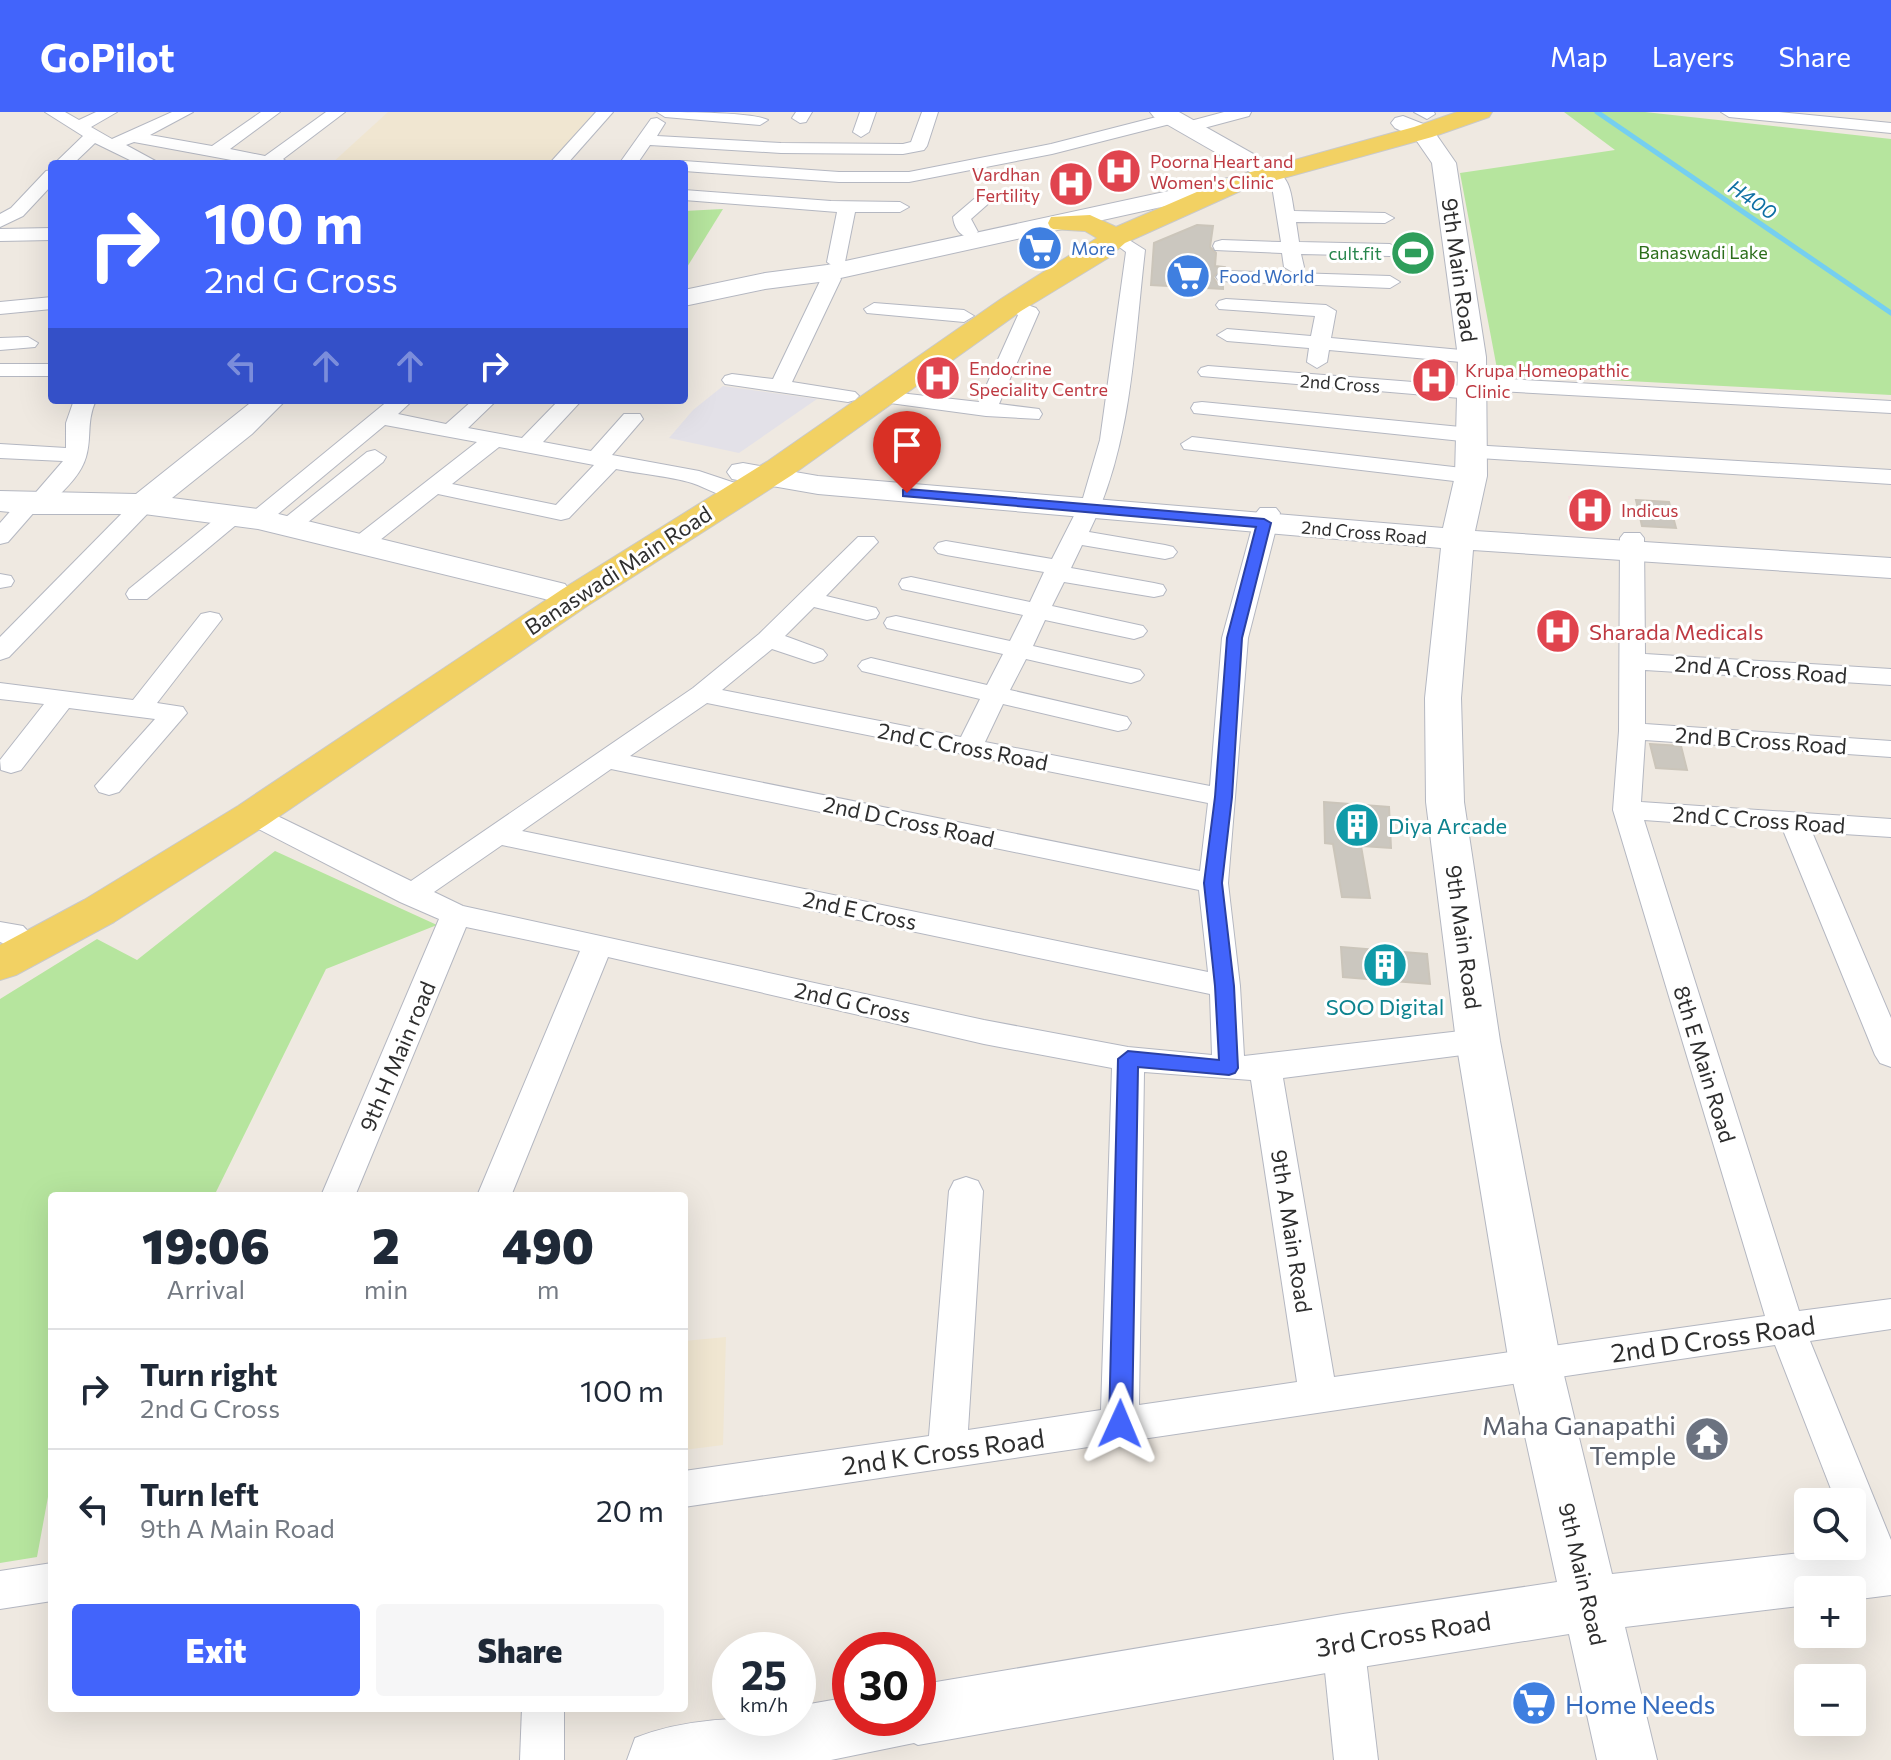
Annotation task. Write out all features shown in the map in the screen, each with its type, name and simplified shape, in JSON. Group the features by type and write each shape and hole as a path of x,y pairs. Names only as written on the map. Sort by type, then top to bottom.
{"main road":[{"name":"Banaswadi Main Road","path":"865,396 964,316 1119,219 1422,119 1480,112"},
{"name":"Banaswadi Main Road","path":"8,943 99,911 253,815 865,396 1098,252 1119,219"},
{"path":"1061,223 1119,219"},
{"name":"Banaswadi Main Road","path":"8,943 553,591 749,477"}],"street":[{"path":"53,112 143,160"},
{"path":"66,160 86,131 109,112"},
{"path":"111,145 185,112"},
{"path":"215,152 272,112"},
{"path":"276,160 337,112"},
{"path":"562,160 605,112"},
{"path":"635,160 665,112 760,120"},
{"path":"861,132 868,112"},
{"path":"645,140 770,147 903,149 918,146 930,112"},
{"path":"688,166 839,177 921,175 1052,149 1174,119 1243,112"},
{"path":"1729,112 1888,128"},
{"path":"1872,112 1888,128"},
{"path":"1174,119 1256,174 1281,185 1302,308"},
{"name":"9th Main Road","path":"1422,119 1444,163 1472,378 1471,454 1458,534 1443,698 1445,802 1478,1041 1535,1363 1627,1760"},
{"path":"133,137 256,160"},
{"path":"780,386 831,279 839,177"},
{"path":"0,222 48,180"},
{"path":"688,195 900,207"},
{"path":"969,232 962,217 980,203"},
{"path":"8,212 40,211"},
{"path":"1287,216 1385,218"},
{"path":"969,747 1084,515 1111,440 1136,250 1119,219"},
{"name":"Banaswadi Main Road","path":"832,267 969,232 1119,219"},
{"name":"Banaswadi Main Road","path":"688,297 1061,223"},
{"path":"0,235 48,234"},
{"path":"1222,246 1390,250"},
{"path":"1226,277 1390,282"},
{"path":"0,308 48,303"},
{"path":"986,410 1029,312 1011,305"},
{"path":"1226,305 1326,311 1307,419"},
{"path":"874,309 964,316"},
{"path":"1227,335 1321,343 1472,378 1891,407"},
{"path":"0,344 28,343"},
{"path":"0,370 48,370"},
{"name":"2nd Cross","path":"1208,372 1314,381 1472,378"},
{"path":"732,380 1031,414"},
{"path":"0,537 22,503 71,467 76,455 74,420 83,404"},
{"path":"0,652 144,504 267,404"},
{"path":"260,520 398,404"},
{"path":"451,431 481,404"},
{"path":"527,446 567,404"},
{"path":"1202,408 1307,419 1471,454"},
{"path":"382,418 699,478 749,477"},
{"path":"436,487 561,513 632,419"},
{"path":"362,543 495,439"},
{"path":"1192,444 1471,454 1891,477"},
{"path":"0,451 76,455"},
{"path":"138,594 260,520 375,457"},
{"name":"2nd Cross Road","path":"749,477 1084,515 1266,518 1891,568"},
{"path":"22,503 144,504 260,520 553,591"},
{"path":"1084,515 1165,552"},
{"path":"1229,1068 1225,986 1213,883 1235,638 1266,518"},
{"path":"410,895 702,694 768,639 866,542"},
{"name":"2nd Cross Road","path":"1632,545 1891,554"},
{"name":"8th E Main Road","path":"1632,545 1632,731 1627,810 1786,1327 1887,1570"},
{"path":"946,548 1154,590"},
{"path":"911,584 1134,631"},
{"path":"809,599 867,613"},
{"path":"139,709 210,619"},
{"path":"896,623 1131,675"},
{"path":"768,639 814,655"},
{"name":"2nd A Cross Road","path":"1631,661 1891,677"},
{"path":"871,666 1118,723"},
{"path":"0,691 174,713 109,786"},
{"name":"2nd C Cross Road","path":"702,694 1223,797"},
{"path":"11,764 61,700"},
{"name":"2nd B Cross Road","path":"1632,731 1891,749"},
{"name":"2nd D Cross Road","path":"606,760 1213,883"},
{"name":"2nd C Cross Road","path":"1627,810 1891,828"},
{"name":"2nd G Cross","path":"253,815 456,915 598,944 984,1032 1128,1059 1265,1068 1478,1041"},
{"path":"1793,821 1891,1055"},
{"name":"2nd E Cross","path":"496,835 1225,986"},
{"name":"9th H Main road","path":"340,1192 456,915"},
{"path":"496,1192 598,944"},
{"path":"1120,1424 1128,1059"},
{"name":"9th A Main Road","path":"1265,1068 1318,1395"},
{"path":"947,1450 966,1191"},
{"name":"2nd D Cross Road","path":"1535,1363 1891,1314"},
{"name":"2nd K Cross Road","path":"688,1488 1535,1363"},
{"name":"3rd Cross Road","path":"936,1712 1343,1642 1590,1604 1887,1570"},
{"path":"0,1590 48,1583"},
{"path":"1343,1642 1356,1760"},
{"path":"542,1760 543,1712"},
{"path":"657,1760 832,1730"}],"shaded area":[{"path":"388,112 598,112 556,160 335,160"},
{"path":"723,386 817,399 739,453 669,438 693,410"},
{"name":"Indicus","path":"1568,496 1606,499 1611,523 1573,521"},
{"name":"Sharada Medicals","path":"1537,622 1574,623 1580,641 1542,639"},
{"path":"726,1337 723,1445 688,1449 688,1341"}],"green space":[{"name":"Banaswadi Lake","path":"1564,112 1645,112 1891,139 1891,395 1498,374 1460,173 1615,150"},
{"path":"723,209 688,266 688,211"},
{"path":"275,851 437,925 326,969 216,1192 48,1192 48,1497 37,1557 0,1563 0,999 97,939 137,960"}],"building":[{"path":"1197,225 1213,226 1210,247 1216,253 1215,266 1224,267 1213,277 1217,283 1223,284 1223,289 1151,285 1154,243"},
{"path":"1636,500 1669,502 1676,528 1642,526"},
{"path":"1650,744 1681,746 1687,770 1656,768"},
{"name":"Diya Arcade","path":"1324,802 1389,807 1391,848 1361,846 1370,898 1342,897 1333,844 1325,843"},
{"name":"SOO Digital","path":"1341,947 1427,954 1430,984 1343,977"}],"waterway":[{"name":"H400","path":"1597,112 1891,313"}],"place":[{"name":"Poorna Heart and Women's Clinic","path":"1119,171"},
{"name":"Vardhan Fertility","path":"1071,184"},
{"name":"More","path":"1040,248"},
{"name":"cult.fit","path":"1413,253"},
{"name":"Food World","path":"1188,276"},
{"name":"Endocrine Speciality Centre","path":"938,378"},
{"name":"Krupa Homeopathic Clinic","path":"1434,380"},
{"name":"Indicus","path":"1590,510"},
{"name":"Sharada Medicals","path":"1558,631"},
{"name":"Diya Arcade","path":"1357,825"},
{"name":"SOO Digital","path":"1385,965"},
{"name":"Maha Ganapathi Temple","path":"1707,1439"},
{"name":"Home Needs","path":"1534,1703"}],"route":[{"path":"907,493 1264,523 1235,638 1213,883 1225,986 1229,1068 1128,1059 1120,1424"}]}
